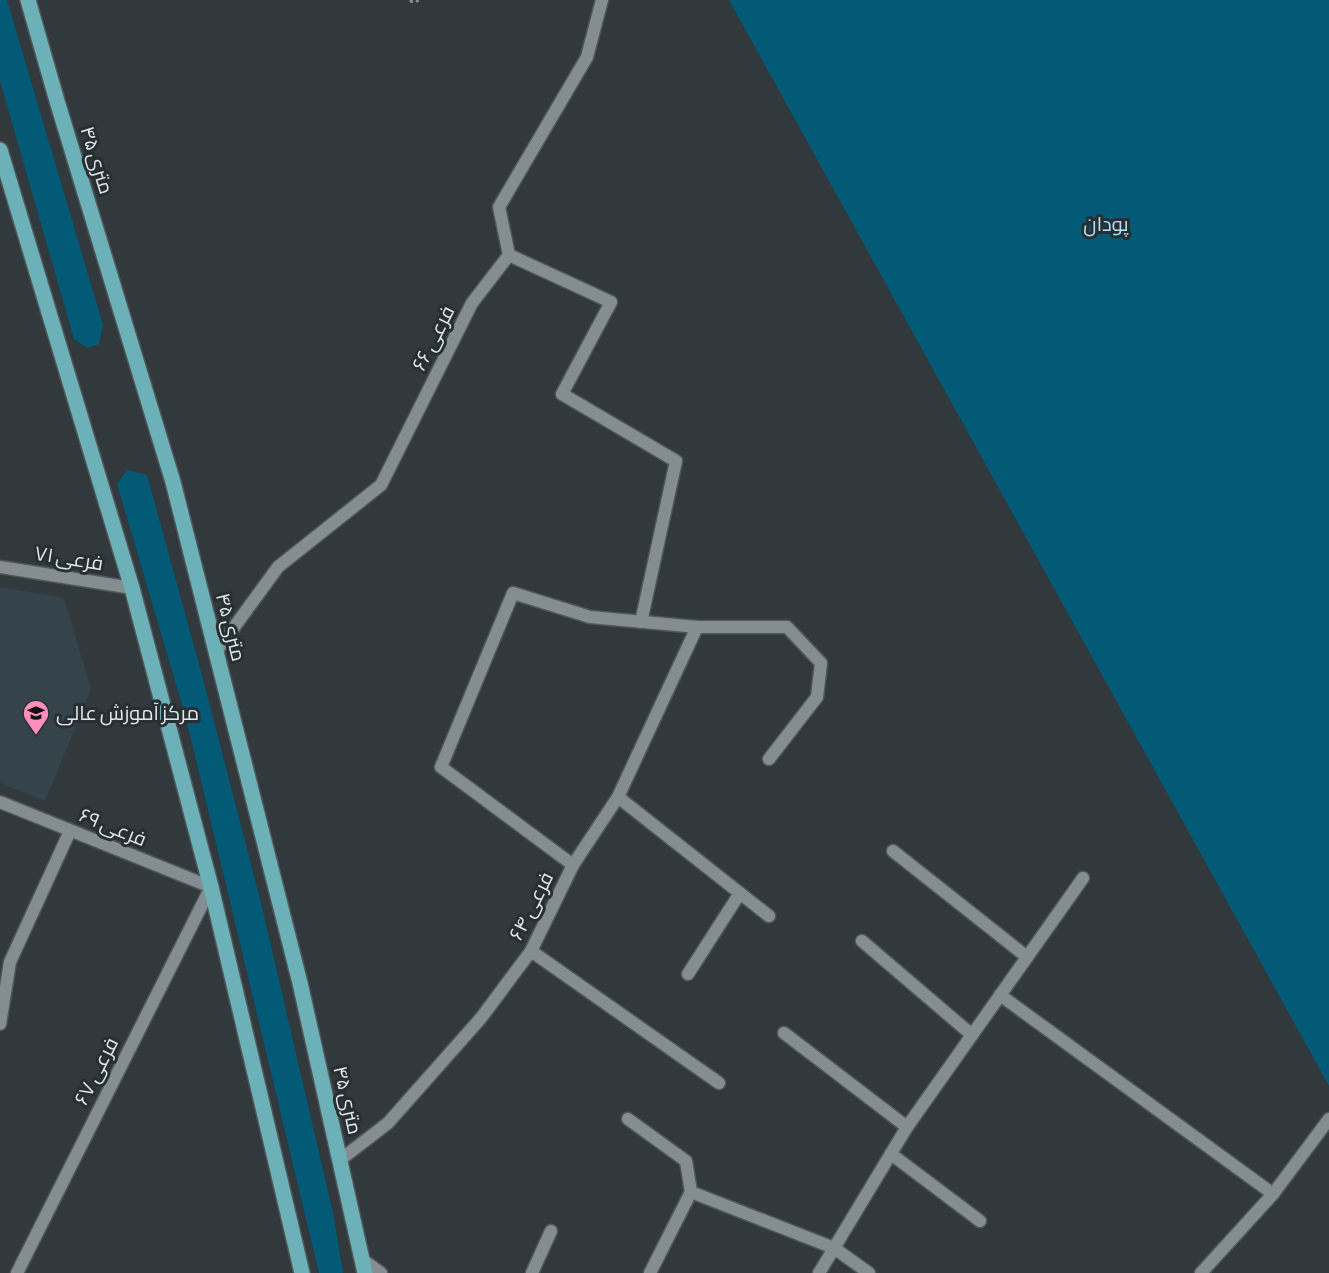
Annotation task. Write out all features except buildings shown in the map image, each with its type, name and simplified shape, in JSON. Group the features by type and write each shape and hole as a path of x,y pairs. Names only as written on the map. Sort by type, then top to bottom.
{"main road":[{"name":"۴۵ متری","path":"28,0 172,482 300,983 364,1266"},
{"path":"0,150 132,588 211,887 302,1273"}],"street":[{"path":"602,0 587,57 499,207 509,255 611,302 562,394 676,462 641,622"},
{"name":"فرعی ۶۶","path":"216,652 278,567 381,485 472,303 509,255"},
{"name":"فرعی ۷۱","path":"0,567 132,588"},
{"path":"573,865 441,767 513,593 590,617 697,627 787,627 821,663 817,698 769,759"},
{"name":"فرعی ۶۴","path":"340,1160 388,1123 481,1018 531,951 573,865 618,797 697,627"},
{"path":"618,797 769,916"},
{"name":"فرعی ۶۹","path":"0,802 211,887"},
{"path":"0,1024 5,960 70,831"},
{"path":"893,851 1027,957"},
{"path":"819,1273 907,1127 1083,878"},
{"name":"فرعی ۶۷","path":"17,1273 211,887"},
{"path":"688,974 740,892"},
{"path":"862,940 972,1035"},
{"path":"531,951 719,1083"},
{"path":"1000,995 1273,1194"},
{"path":"784,1032 907,1127"},
{"path":"628,1119 686,1161 691,1192 650,1273"},
{"path":"1201,1273 1273,1194 1329,1119"},
{"path":"891,1154 980,1221"},
{"path":"691,1192 834,1248 869,1273"},
{"path":"532,1273 551,1231"},
{"path":"364,1266 381,1273"}],"path":[{"path":"411,0 419,0"}],"shaded area":[{"name":"مرکز آموزش عالی","path":"0,587 64,598 91,689 45,801 0,783"}],"green space":[{"path":"0,0 7,0 103,325 99,344 87,348 74,339 0,81"},
{"name":"پودان","path":"729,0 1329,0 1329,1086"},
{"path":"127,470 147,475 203,679 261,903 333,1213 343,1273 319,1273 186,718 117,484"}],"place":[{"name":"مرکز آموزش عالی","path":"36,736"}]}
